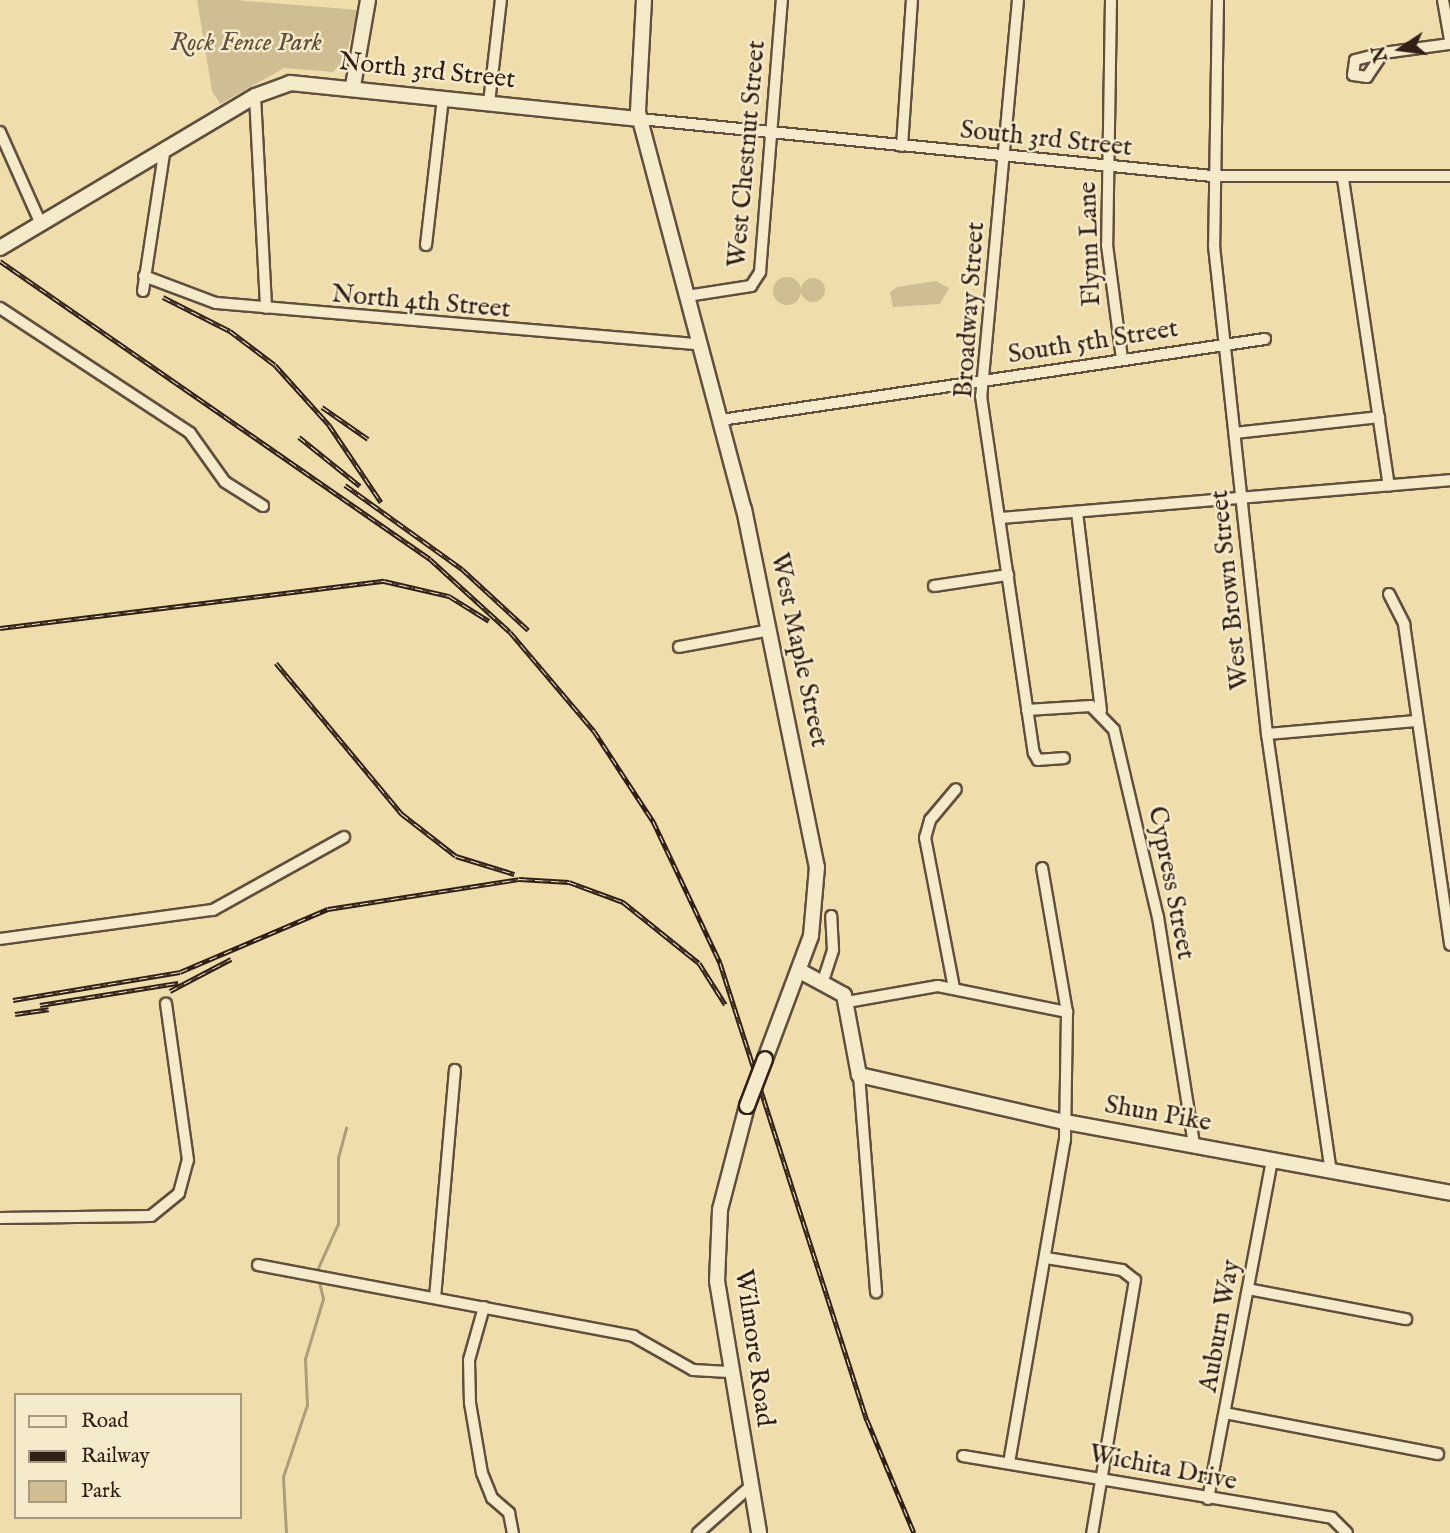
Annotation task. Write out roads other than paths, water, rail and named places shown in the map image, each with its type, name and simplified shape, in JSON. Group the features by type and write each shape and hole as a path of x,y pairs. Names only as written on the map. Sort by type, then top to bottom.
{"main road":[{"path":"353,86 368,0"},
{"name":"West Maple Street","path":"644,0 635,97 721,420 770,630 817,867 815,919 800,971"},
{"name":"North 3rd Street","path":"0,248 255,96 290,83 353,86 640,119"},
{"path":"800,971 823,981 847,1002 859,1075"},
{"name":"Wilmore Road","path":"759,1533 729,1372 717,1247 728,1170 747,1106 800,971"},
{"name":"Shun Pike","path":"859,1075 1065,1122 1450,1193"}],"street":[{"path":"489,103 502,0"},
{"name":"West Chestnut Street","path":"687,296 756,281 782,0"},
{"path":"902,146 912,0"},
{"name":"Broadway Street","path":"1018,0 981,381 1027,710 1038,761 1064,758"},
{"name":"Flynn Lane","path":"1111,0 1109,285 1122,359"},
{"name":"West Brown Street","path":"1218,0 1213,176 1241,498 1267,734 1331,1171"},
{"path":"1383,53 1450,42 1443,0"},
{"path":"255,96 266,308"},
{"path":"426,245 443,97"},
{"name":"South 3rd Street","path":"640,119 1213,176 1343,179 1450,176"},
{"path":"0,132 40,222"},
{"path":"143,291 165,148"},
{"path":"1343,179 1389,486"},
{"name":"North 4th Street","path":"144,276 187,297 266,308 701,345"},
{"path":"0,308 190,433 225,482 263,506"},
{"name":"South 5th Street","path":"721,420 1226,342 1265,339"},
{"path":"1235,433 1379,417"},
{"path":"1000,518 1450,480"},
{"path":"1027,710 1085,705 1101,711 1077,512"},
{"path":"934,586 1008,575"},
{"path":"1389,594 1404,624 1450,945"},
{"path":"679,647 770,630"},
{"name":"Cypress Street","path":"1101,711 1120,747 1145,853 1194,1145"},
{"path":"1267,734 1416,721"},
{"path":"954,988 925,838 930,820 956,789"},
{"path":"0,939 213,910 294,868 344,837"},
{"path":"1009,1462 1046,1258 1065,1122 1067,1012 1042,868"},
{"path":"823,981 833,950 831,916"},
{"path":"847,1002 921,988 954,988 1067,1012"},
{"path":"0,1218 151,1216 179,1193 188,1160 166,1004"},
{"path":"435,1298 455,1070"},
{"path":"859,1075 876,1292"},
{"name":"Auburn Way","path":"1208,1499 1272,1159"},
{"path":"1046,1258 1122,1270 1135,1280 1091,1533"},
{"path":"258,1265 633,1336 693,1370 729,1372"},
{"path":"1248,1289 1406,1319"},
{"path":"484,1307 469,1360 470,1403 482,1473 492,1498 509,1513 513,1533"},
{"path":"1225,1413 1438,1454"},
{"name":"Wichita Drive","path":"963,1456 1102,1475 1208,1499 1332,1518 1347,1533"},
{"path":"698,1533 751,1486"}],"waterway":[{"path":"318,1268 338,1224 338,1158 346,1128"},
{"path":"286,1533 283,1477 307,1405 305,1359 323,1299 319,1281"}],"railway":[{"path":"0,261 430,559 510,632 594,731 653,821 720,963 867,1420 914,1533"},
{"path":"163,297 230,331 275,365 329,425 381,502"},
{"path":"322,407 368,439"},
{"path":"299,437 360,486"},
{"path":"345,485 462,569 528,630"},
{"path":"0,628 384,581 449,596 489,621"},
{"path":"276,663 402,814 456,856 514,874"},
{"path":"13,1000 180,972 328,909 519,879 569,882 623,902 699,963 725,1004"},
{"path":"170,991 231,959"},
{"path":"40,1005 178,983"},
{"path":"15,1014 49,1009"}],"park label":[{"name":"Rock Fence Park","path":"246,43"}]}
